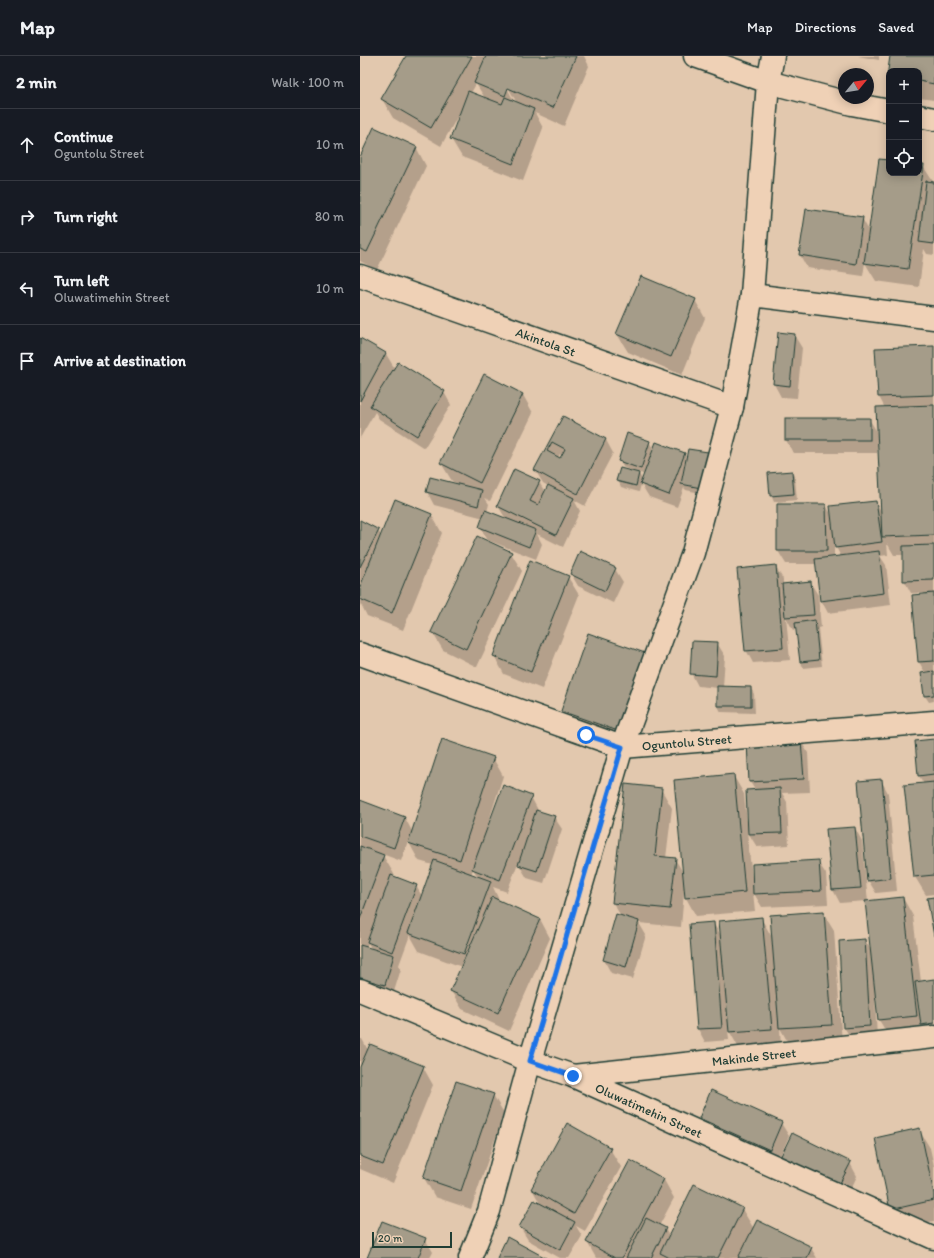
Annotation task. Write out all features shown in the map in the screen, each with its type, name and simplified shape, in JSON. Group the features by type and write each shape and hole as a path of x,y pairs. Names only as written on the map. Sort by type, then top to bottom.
{"street":[{"path":"695,56 768,82 852,104 886,110"},
{"path":"470,1258 489,1210 530,1061 622,747 693,554 732,407 752,295 768,82 773,56"},
{"path":"922,117 934,119"},
{"name":"Akintola St","path":"360,276 732,407"},
{"path":"752,295 934,318"},
{"name":"Oguntolu Street","path":"360,654 622,747 934,722"},
{"name":"Oluwatimehin Street","path":"360,990 530,1061 573,1076 934,1238"},
{"name":"Makinde Street","path":"573,1076 934,1037"}],"building":[{"path":"406,56 472,56 431,128 381,99"},
{"path":"486,56 576,56 553,108 508,88 505,96 474,83"},
{"path":"890,56 934,56 934,84 922,82 922,68 888,68"},
{"path":"468,91 502,104 505,97 534,109 513,164 450,139"},
{"path":"374,127 417,147 367,252 360,249 360,157"},
{"path":"879,159 886,160 886,176 922,176 922,165 924,165 908,269 864,263"},
{"path":"926,181 934,182 934,244 919,242"},
{"path":"806,209 863,217 856,264 799,255"},
{"path":"641,276 696,299 671,357 616,334"},
{"path":"778,332 795,334 790,386 773,384"},
{"path":"360,338 386,353 360,401"},
{"path":"934,346 934,395 878,397 875,348"},
{"path":"398,362 445,391 417,436 370,406"},
{"path":"484,374 523,394 480,483 440,463"},
{"path":"934,405 934,535 882,537 876,407"},
{"path":"563,416 606,439 578,494 534,470","holes":["552,442 565,449 560,458 547,451"]},
{"path":"785,418 870,418 870,440 785,440"},
{"path":"627,433 650,441 641,469 618,461"},
{"path":"656,442 685,453 669,495 640,484"},
{"path":"688,449 708,452 701,488 681,484"},
{"path":"620,468 639,473 636,486 616,481"},
{"path":"514,469 540,481 530,501 538,505 548,485 574,498 556,535 497,506"},
{"path":"792,471 794,494 770,496 768,473"},
{"path":"430,477 482,490 478,506 426,492"},
{"path":"395,499 432,514 392,613 360,599 360,587"},
{"path":"876,501 882,542 835,548 830,506"},
{"path":"777,504 826,504 827,551 777,551"},
{"path":"485,510 536,530 529,547 479,527"},
{"path":"360,520 379,530 360,567"},
{"path":"477,536 512,552 466,649 431,632"},
{"path":"934,545 934,580 903,581 903,546"},
{"path":"580,551 616,568 605,591 570,574"},
{"path":"879,551 884,593 820,601 815,559"},
{"path":"530,560 569,576 531,672 493,656"},
{"path":"776,565 783,648 745,651 737,569"},
{"path":"811,581 814,615 785,617 782,584"},
{"path":"934,593 934,661 918,662 912,595"},
{"path":"815,620 819,660 800,662 795,623"},
{"path":"588,633 645,653 618,731 561,711"},
{"path":"692,641 718,642 716,676 690,674"},
{"path":"934,671 934,695 924,696 921,673"},
{"path":"717,686 751,687 751,706 717,706"},
{"path":"442,739 494,757 460,860 408,843"},
{"path":"934,739 934,774 918,776 915,741"},
{"path":"801,740 804,779 749,782 747,742"},
{"path":"734,774 745,892 685,898 674,780"},
{"path":"882,779 891,878 867,881 858,781"},
{"path":"934,782 934,875 914,877 904,785"},
{"path":"625,784 662,788 655,856 676,858 670,909 612,903"},
{"path":"503,785 532,796 500,880 472,869"},
{"path":"780,788 782,833 748,834 746,790"},
{"path":"360,800 405,817 394,848 360,836"},
{"path":"536,810 555,816 537,871 518,865"},
{"path":"855,827 861,888 832,890 826,829"},
{"path":"360,846 384,855 360,919"},
{"path":"434,860 491,881 464,954 408,933"},
{"path":"819,860 821,891 753,894 752,864"},
{"path":"391,875 417,885 392,952 367,942"},
{"path":"492,897 540,919 498,1013 450,991"},
{"path":"903,897 917,1016 878,1020 865,901"},
{"path":"934,897 934,936 927,898"},
{"path":"824,911 832,1025 779,1028 770,915"},
{"path":"616,914 639,921 626,967 603,960"},
{"path":"762,917 772,1029 729,1032 719,921"},
{"path":"714,922 722,1028 697,1029 689,924"},
{"path":"865,939 870,1026 843,1028 839,941"},
{"path":"360,945 394,955 385,985 360,978"},
{"path":"934,979 934,1023 921,1025 915,982"},
{"path":"370,1044 424,1066 383,1165 360,1156 360,1067"},
{"path":"456,1081 494,1094 461,1191 423,1178"},
{"path":"711,1090 782,1122 770,1150 699,1118"},
{"path":"567,1123 611,1148 574,1214 531,1189"},
{"path":"920,1128 934,1200 890,1210 875,1138"},
{"path":"792,1133 851,1162 837,1189 779,1160"},
{"path":"630,1160 664,1179 622,1258 615,1258 586,1242"},
{"path":"694,1184 743,1208 718,1258 670,1258 660,1253"},
{"path":"534,1200 575,1222 560,1250 519,1227"},
{"path":"646,1218 666,1228 651,1258 626,1258"},
{"path":"757,1220 812,1247 807,1258 738,1258"},
{"path":"382,1221 426,1238 418,1258 367,1258"},
{"path":"507,1237 546,1258 497,1258"}],"route":[{"path":"573,1076 530,1061 622,747 586,735"}]}
